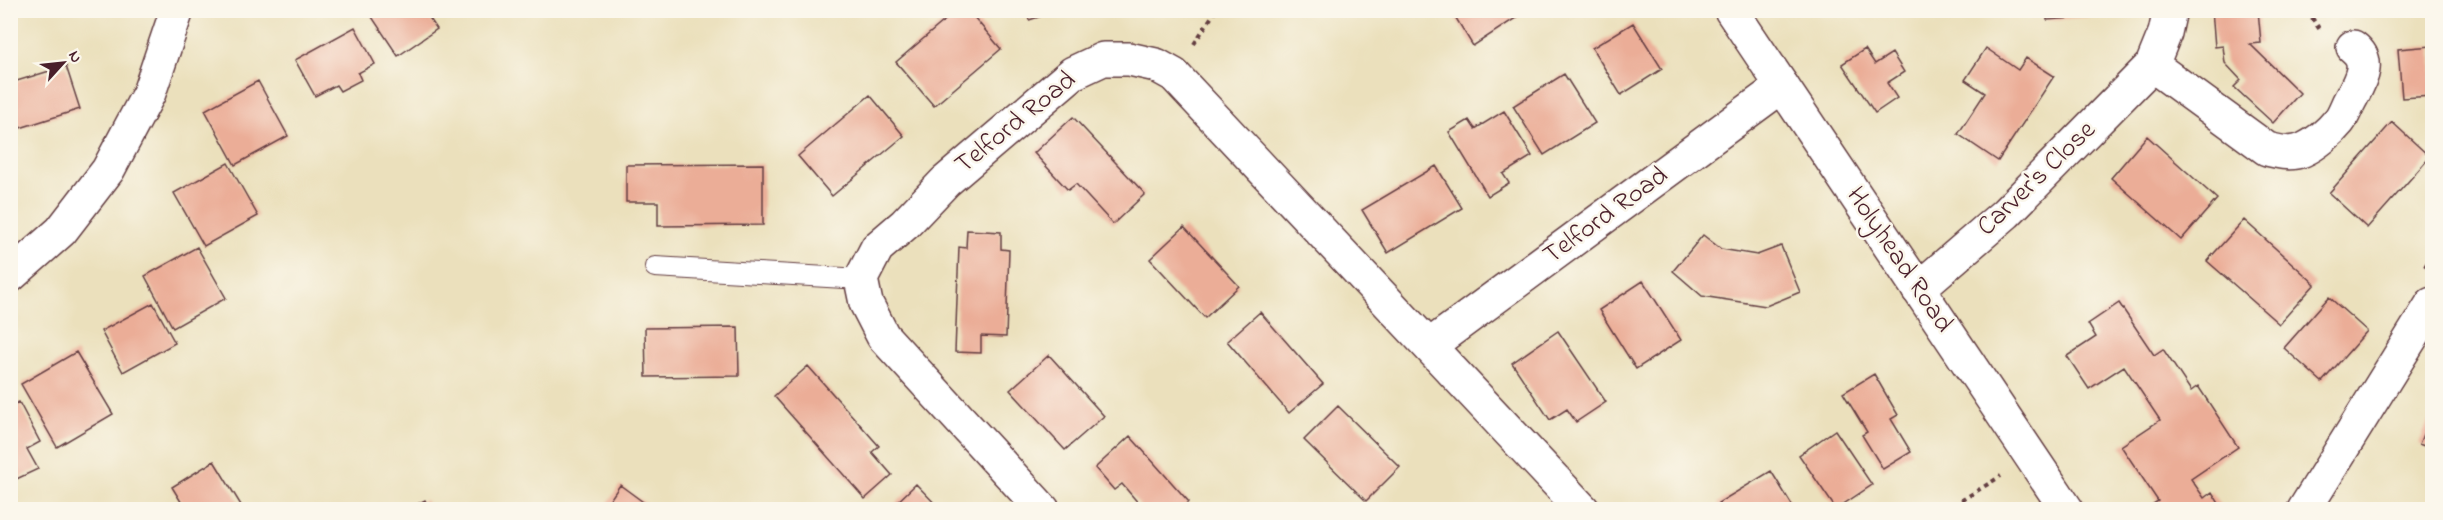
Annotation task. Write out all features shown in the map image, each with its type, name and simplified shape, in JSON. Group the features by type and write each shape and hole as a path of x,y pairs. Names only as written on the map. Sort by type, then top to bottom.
{"street":[{"path":"10,276 61,231 108,170 149,93 177,10"},
{"name":"Holyhead Road","path":"1731,10 2067,510"},
{"name":"Carver's Close","path":"1918,289 2006,213 2152,65 2165,33 2170,10"},
{"path":"2152,65 2267,149 2286,154 2303,150 2323,137 2340,120 2361,79 2363,69 2363,60 2353,47"},
{"name":"Telford Road","path":"861,279 877,248 905,224 945,182 1073,73 1103,60 1129,59 1156,65 1174,75 1583,510"},
{"name":"Telford Road","path":"1429,346 1782,86"},
{"path":"861,279 866,303 883,336 1043,510"},
{"path":"2304,510 2433,304"}],"lane":[{"path":"655,267 861,279"}],"path":[{"path":"1946,510 2032,456"}],"building":[{"path":"375,10 424,10 437,29 398,56 370,14"},
{"path":"957,10 968,10 1001,49 934,106 896,62"},
{"path":"1026,10 1058,10 1058,11 1029,20"},
{"path":"1451,10 1528,10 1473,46"},
{"path":"2046,10 2099,10 2099,16 2047,20"},
{"path":"2212,10 2258,10 2261,43 2250,44 2300,93 2273,123 2234,87 2241,80 2225,63 2223,46 2215,47"},
{"path":"1633,23 1662,69 1621,95 1592,48"},
{"path":"355,27 375,64 358,73 361,80 340,91 336,85 315,96 295,60"},
{"path":"2432,46 2432,96 2402,98 2398,49"},
{"path":"1986,48 2018,70 2026,58 2054,76 1998,161 1958,134 1985,93 1965,80"},
{"path":"1865,49 1875,64 1892,53 1904,72 1887,83 1897,98 1875,113 1842,64"},
{"path":"66,66 80,109 20,128 10,98 10,83"},
{"path":"1564,74 1595,123 1544,155 1513,106"},
{"path":"258,81 288,136 235,165 205,110"},
{"path":"870,95 904,136 832,196 798,156"},
{"path":"1504,111 1532,156 1503,174 1509,183 1488,196 1449,132 1469,120 1475,129"},
{"path":"1073,117 1145,194 1113,224 1076,184 1068,190 1034,153"},
{"path":"2392,122 2430,157 2367,228 2329,193"},
{"path":"2147,136 2217,199 2181,240 2111,178"},
{"path":"228,163 258,216 204,246 174,193"},
{"path":"763,164 763,225 658,226 658,202 626,202 626,165"},
{"path":"1436,166 1462,208 1388,253 1362,210"},
{"path":"2244,220 2315,284 2279,324 2207,261"},
{"path":"1184,227 1239,286 1205,318 1150,259"},
{"path":"967,230 1001,232 1001,249 1009,250 1006,337 981,336 981,353 955,352 959,247 966,248"},
{"path":"1703,235 1721,249 1757,255 1781,246 1800,292 1766,306 1702,296 1673,271"},
{"path":"197,247 226,298 173,328 145,276"},
{"path":"1643,281 1681,340 1636,369 1599,310"},
{"path":"2329,297 2367,331 2322,382 2284,348"},
{"path":"153,303 175,343 123,372 101,331"},
{"path":"2119,303 2154,355 2163,349 2191,391 2198,386 2238,447 2191,479 2204,498 2212,492 2223,510 2153,510 2150,506 2158,501 2121,446 2160,420 2124,366 2089,389 2067,356 2096,337 2088,324"},
{"path":"1260,312 1323,384 1289,413 1227,341"},
{"path":"738,327 739,376 646,377 645,328"},
{"path":"1558,331 1606,402 1576,422 1567,409 1550,420 1512,363"},
{"path":"76,352 113,414 57,447 21,384"},
{"path":"1049,355 1104,416 1065,450 1010,390"},
{"path":"808,366 879,446 872,452 892,475 865,499 774,396"},
{"path":"1874,374 1898,415 1891,419 1911,452 1883,469 1862,435 1867,432 1843,393"},
{"path":"19,402 40,442 27,449 38,469 10,482 10,406"},
{"path":"1338,406 1400,467 1366,501 1304,440"},
{"path":"2432,413 2432,449 2419,444"},
{"path":"1835,430 1872,485 1836,509 1799,455"},
{"path":"1130,436 1189,502 1181,510 1135,510 1140,505 1122,484 1114,490 1095,468"},
{"path":"214,461 244,510 186,510 172,487"},
{"path":"1771,471 1795,510 1722,510 1718,503"},
{"path":"916,484 941,510 889,510"},
{"path":"620,485 654,510 603,510"},
{"path":"425,500 430,510 406,510"}]}
